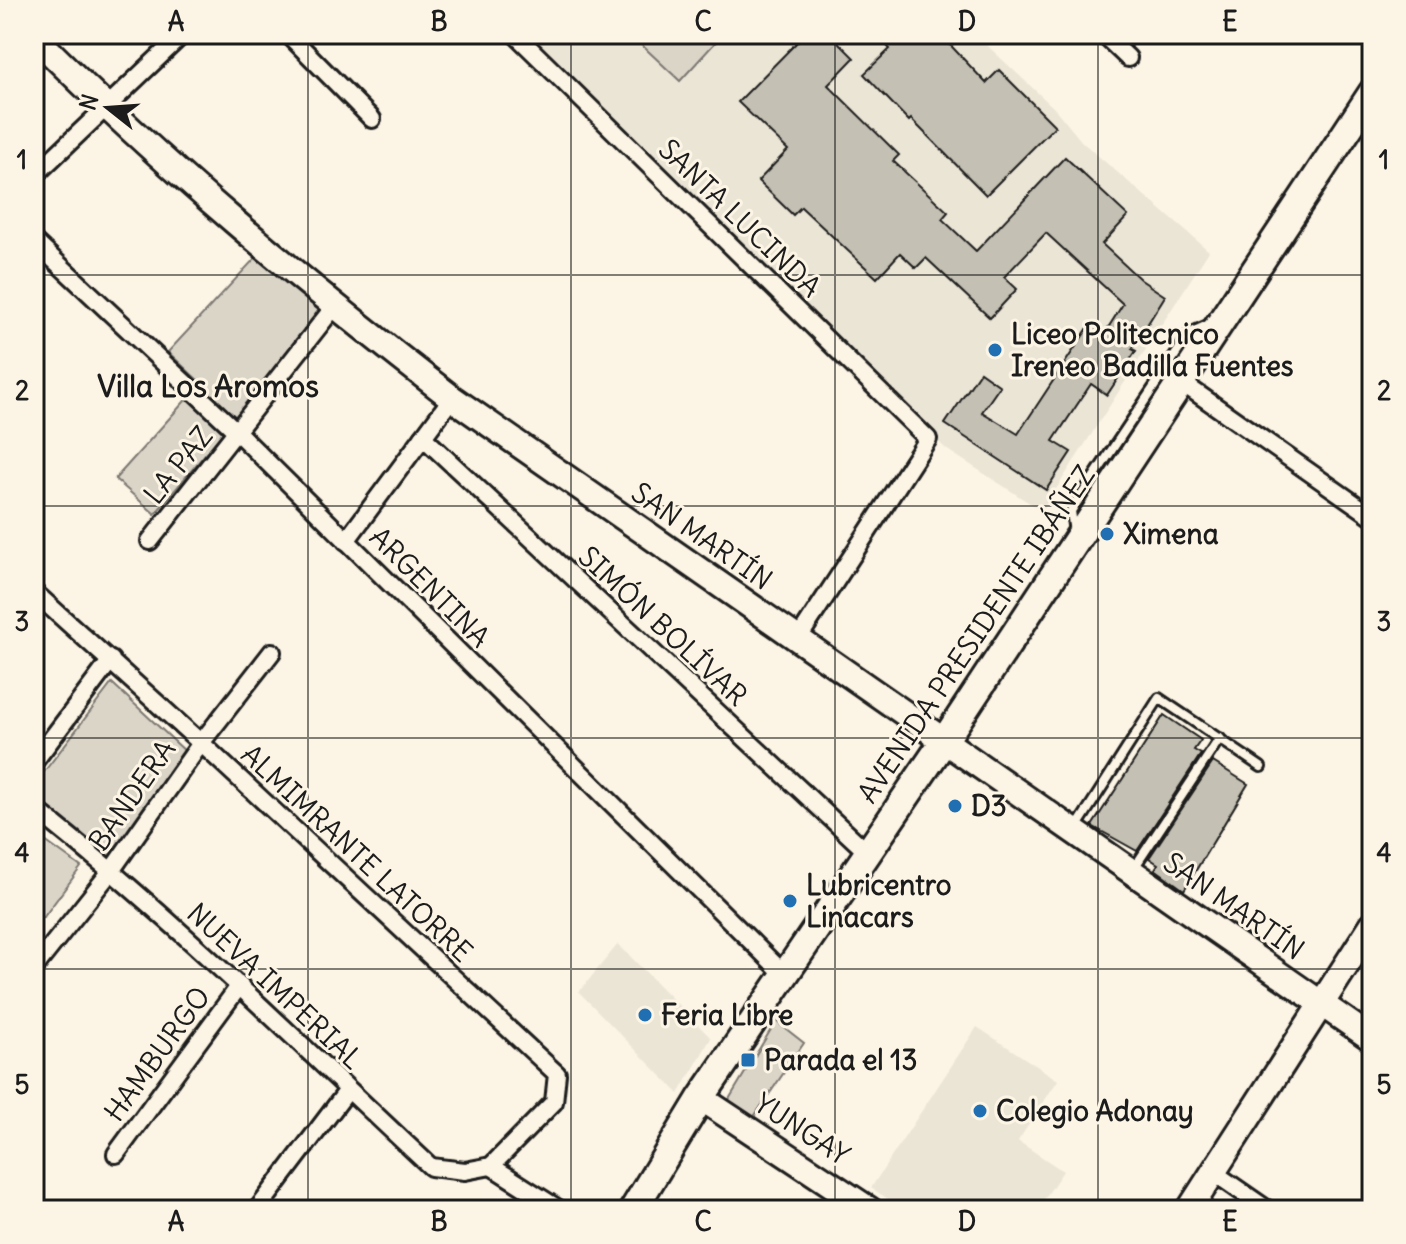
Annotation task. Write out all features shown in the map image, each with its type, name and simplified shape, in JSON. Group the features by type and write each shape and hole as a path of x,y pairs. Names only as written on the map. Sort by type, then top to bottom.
{"main road":[{"name":"AVENIDA PRESIDENTE IBÁÑEZ","path":"633,1210 701,1098 944,741 1372,93"}],"street":[{"path":"34,176 183,34"},
{"path":"288,34 372,119"},
{"name":"SANTA LUCINDA","path":"515,34 928,439 798,639"},
{"path":"1103,34 1128,58"},
{"name":"SAN MARTÍN","path":"34,36 105,108 334,307 452,398 1372,1039"},
{"name":"ARGENTINA","path":"34,241 237,432 785,975"},
{"name":"LA PAZ","path":"150,541 334,307"},
{"path":"1181,382 1372,516"},
{"path":"346,541 452,398"},
{"name":"SIMÓN BOLÍVAR","path":"423,437 868,853"},
{"name":"ALMIMRANTE LATORRE","path":"34,592 557,1074 554,1102 491,1166"},
{"name":"BANDERA","path":"34,968 111,871 201,743 272,652"},
{"path":"34,762 111,660"},
{"name":"NUEVA IMPERIAL","path":"34,808 240,985 431,1167 465,1171 491,1166"},
{"path":"1189,1210 1372,925"},
{"name":"HAMBURGO","path":"116,1154 240,985"},
{"path":"257,1210 348,1090"},
{"name":"YUNGAY","path":"701,1098 870,1210"},
{"path":"491,1166 560,1210"},
{"path":"1213,1172 1268,1210"}],"lane":[{"path":"1076,542 1071,511 1190,333 1223,319"},
{"path":"1074,832 1159,698 1261,767"},
{"path":"1132,872 1220,738"}],"shaded area":[{"name":"Liceo Politecnico Ireneo Badilla Fuentes","path":"525,34 975,34 1055,109 1082,142 1209,251 1042,511 946,449"},
{"path":"630,34 723,34 680,81"},
{"path":"257,256 325,311 155,514 115,479 201,383 168,352"},
{"path":"112,683 188,754 108,865 34,799 34,785"},
{"path":"34,833 81,867 43,918 34,911"},
{"name":"Feria Libre","path":"618,944 711,1038 679,1094 579,992"},
{"path":"776,1021 804,1043 753,1118 728,1101"},
{"name":"Colegio Adonay","path":"977,1027 1058,1080 1018,1141 1063,1171 1037,1210 905,1210 871,1188"}],"building":[{"path":"805,34 830,34 854,58 828,85 899,155 893,161 948,212 942,219 976,251 1065,157 1128,216 1102,244 1141,280 1165,296 1132,349 1136,351 1107,395 1091,384 1053,441 1071,452 1046,490 945,424 980,372 1000,386 982,412 1018,434 1092,322 1106,331 1123,304 1046,233 1004,277 1017,289 990,318 926,258 916,268 900,253 877,278 801,207 793,215 758,181 788,150 738,102"},
{"path":"876,34 940,34 986,83 999,70 1055,126 986,195 864,74 890,49"},
{"path":"1164,715 1201,740 1194,750 1201,754 1137,851 1092,826"},
{"path":"1213,762 1248,784 1184,890 1155,869 1158,864 1149,858"}],"place":[{"name":"Liceo Politecnico Ireneo Badilla Fuentes","path":"995,350"},
{"name":"Ximena","path":"1107,534"},
{"name":"D3","path":"955,806"},
{"name":"Lubricentro Linacars","path":"790,901"},
{"name":"Feria Libre","path":"645,1015"},
{"name":"Parada el 13","path":"748,1060"},
{"name":"Colegio Adonay","path":"980,1111"}],"district":[{"name":"Villa Los Aromos","path":"208,386"}]}
